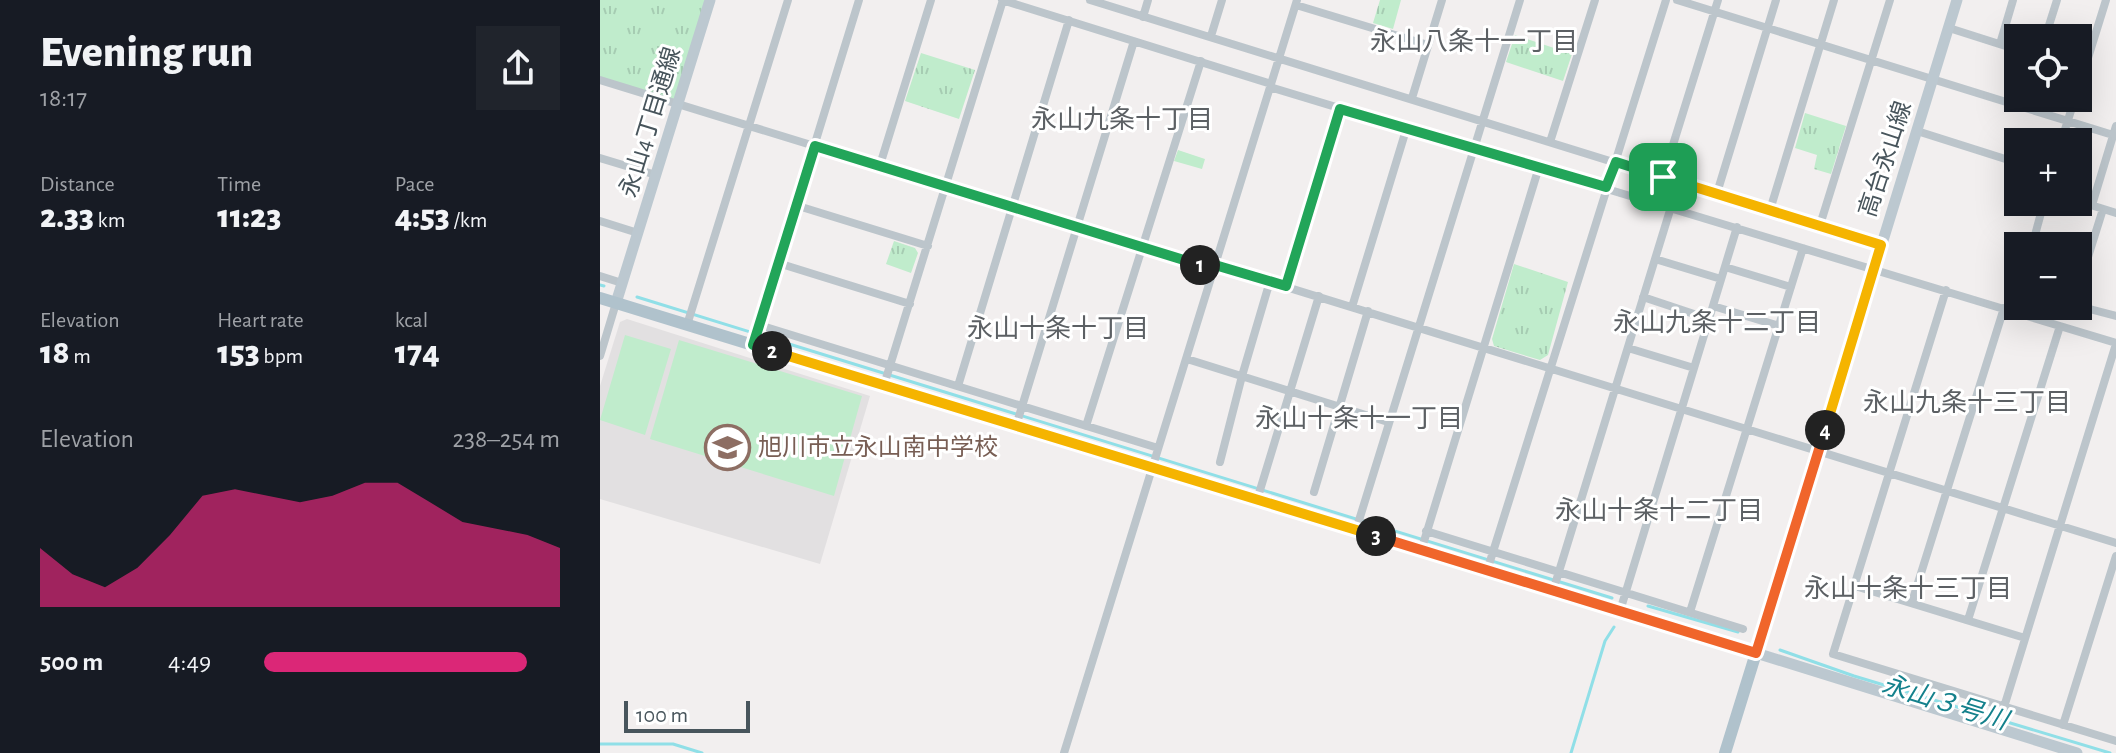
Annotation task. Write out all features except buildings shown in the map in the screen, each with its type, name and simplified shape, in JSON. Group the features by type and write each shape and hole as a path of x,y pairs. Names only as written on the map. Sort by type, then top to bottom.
{"main road":[{"path":"600,298 756,335 1020,415 1152,468 1259,492 1490,561 1556,582 1620,611 1756,653 1725,753"}],"street":[{"name":"永山4丁目通線","path":"616,303 710,0"},
{"path":"689,318 788,0"},
{"path":"859,0 756,335 887,375 958,386 1020,415 1086,426 1158,448"},
{"path":"880,165 931,0"},
{"path":"887,375 1003,0 1201,61 1406,130 1473,147 2004,308 1912,602"},
{"path":"1090,0 1881,245"},
{"path":"1143,17 1148,0"},
{"path":"1211,36 1222,0"},
{"path":"1412,98 1442,0"},
{"path":"1358,524 1520,0"},
{"path":"1550,142 1595,0"},
{"path":"1490,561 1666,0"},
{"path":"1677,0 2114,136"},
{"path":"1663,177 1718,0"},
{"path":"1717,193 1776,0"},
{"path":"1770,210 1834,0"},
{"path":"1820,225 1890,0"},
{"name":"高台永山線","path":"1756,653 1957,0"},
{"path":"2000,44 2013,0"},
{"path":"2049,24 2057,0"},
{"path":"2092,39 2106,0"},
{"path":"1064,753 1296,3 1428,45"},
{"path":"958,386 1069,20"},
{"path":"1949,28 2004,45"},
{"path":"1020,415 1134,41"},
{"path":"1086,426 1201,61"},
{"path":"600,80 1143,247 1270,281 2116,543"},
{"path":"1286,286 1340,109"},
{"path":"2066,128 2071,112"},
{"path":"2116,126 2092,205 2116,213"},
{"path":"1352,307 1406,130"},
{"path":"1917,131 2004,159"},
{"path":"600,158 656,175"},
{"path":"1539,167 1424,541 1556,582 1625,594 1743,629"},
{"path":"795,205 928,246"},
{"path":"1556,582 1671,207"},
{"path":"2092,244 2103,209"},
{"path":"600,221 638,233"},
{"path":"1620,611 1737,227"},
{"path":"1690,612 1803,248"},
{"path":"1655,259 1721,279"},
{"path":"778,263 910,304"},
{"path":"1725,267 1791,287"},
{"path":"600,276 622,283"},
{"path":"1220,462 1270,281"},
{"path":"1946,290 1833,654 2116,741"},
{"path":"1259,492 1319,296"},
{"path":"1643,297 1709,319"},
{"path":"600,356 616,303"},
{"path":"1713,306 1779,326"},
{"path":"2092,310 2116,316"},
{"path":"1314,492 1368,311"},
{"path":"2004,707 2116,344 2041,320"},
{"path":"1968,620 2060,326"},
{"path":"1628,348 1694,368"},
{"path":"1187,359 1388,422"},
{"path":"2063,725 2116,556"},
{"path":"1855,586 2025,638"},
{"path":"1756,653 2077,753"}],"shaded area":[{"name":"旭川市立永山南中学校","path":"627,319 870,396 820,564 600,499 600,386 620,322"}],"green space":[{"path":"600,0 710,0 679,104 600,80"},
{"path":"1380,0 1401,0 1393,29 1373,23"},
{"path":"1515,35 1572,54 1563,81 1506,62"},
{"path":"921,53 975,70 959,119 905,101"},
{"path":"1805,113 1846,126 1831,174 1814,169 1817,155 1795,148"},
{"path":"1178,150 1205,159 1202,169 1174,161"},
{"path":"894,241 915,248 918,253 911,273 886,264"},
{"path":"1514,264 1568,282 1548,355 1540,360 1494,346 1492,339"},
{"path":"625,335 671,349 645,435 600,420"},
{"path":"679,340 862,396 834,496 650,439"}],"waterway":[{"name":"永山３号川","path":"600,285 604,286"},
{"name":"永山３号川","path":"637,297 1612,598"},
{"name":"永山３号川","path":"1648,606 1738,632"},
{"path":"1571,753 1605,641 1614,627"},
{"name":"永山３号川","path":"1780,650 1854,676 2110,753"},
{"path":"600,744 673,744 702,753"}],"place":[{"name":"旭川市立永山南中学校","path":"727,447"}],"district":[{"name":"永山八条十一丁目","path":"1474,41"},
{"name":"永山九条十丁目","path":"1122,119"},
{"name":"永山九条十二丁目","path":"1717,322"},
{"name":"永山十条十丁目","path":"1058,328"},
{"name":"永山九条十三丁目","path":"1967,402"},
{"name":"永山十条十一丁目","path":"1359,418"},
{"name":"永山十条十二丁目","path":"1659,510"},
{"name":"永山十条十三丁目","path":"1908,588"}],"route":[{"path":"1340,109 1606,187 1616,162 1663,177 1881,245 1756,653 753,345 815,146 1214,269 1215,265 1286,286 1340,109"}]}
